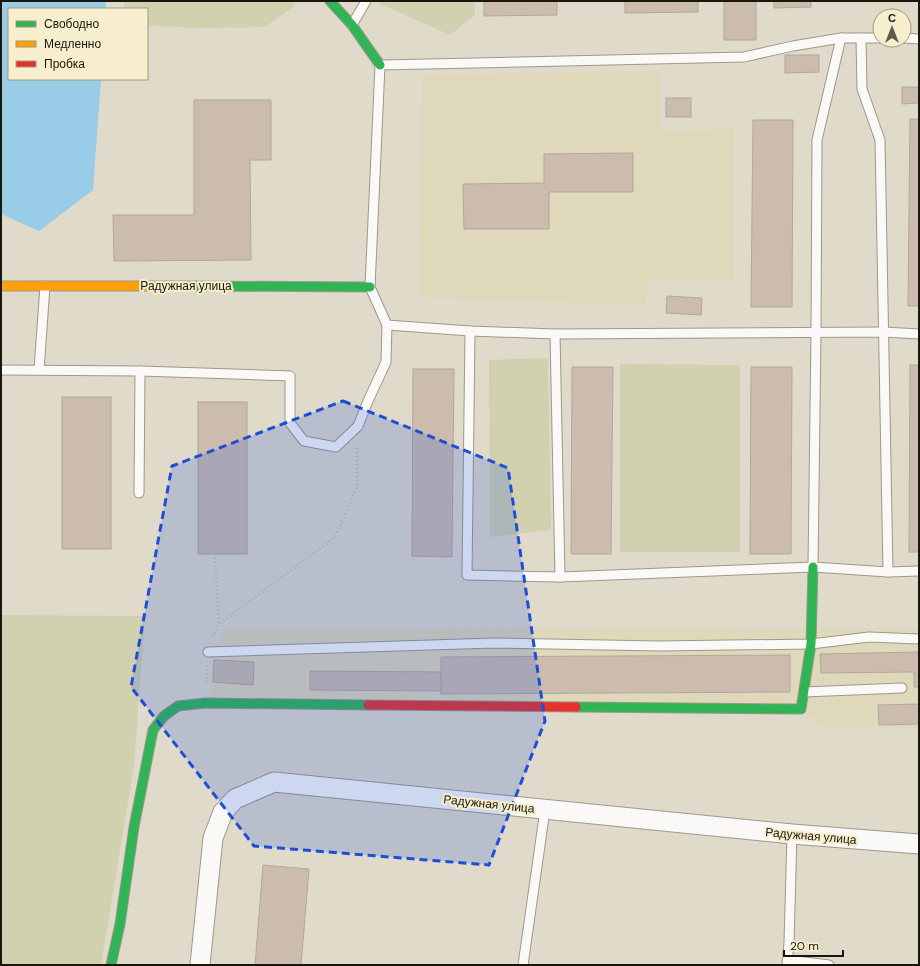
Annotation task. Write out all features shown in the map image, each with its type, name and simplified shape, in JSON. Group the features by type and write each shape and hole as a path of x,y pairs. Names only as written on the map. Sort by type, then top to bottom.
{"street":[{"path":"330,1 352,25 380,65"},
{"name":"Радужная улица","path":"1,286 370,287"},
{"path":"111,965 120,924 134,827 153,730 164,716 178,706 205,703 801,709 811,644 812,568"},
{"name":"Радужная улица","path":"200,965 213,838 223,812 236,799 253,790 274,782 792,834 919,844"}],"lane":[{"path":"352,25 366,1"},
{"path":"812,568 816,333 817,140 841,38"},
{"path":"1,370 140,371 290,376 290,423 304,441 336,447 358,426 386,362 387,325 370,287 380,65 744,57 793,46 841,38 872,38"},
{"path":"861,38 862,89 880,140 888,572"},
{"path":"39,370 45,286"},
{"path":"387,325 470,331 555,334 883,332 919,334"},
{"path":"470,331 467,575 560,577 812,568 888,572 919,571"},
{"path":"555,334 560,577"},
{"path":"139,493 140,371"},
{"path":"208,652 495,643 659,646 811,644 869,637 919,639"},
{"path":"804,692 902,688"},
{"path":"523,965 545,810"},
{"path":"792,834 788,963 829,965"}],"path":[{"path":"219,624 335,537 357,487 358,426"},
{"path":"205,703 208,652 219,624 215,558"}],"highlighted area":[{"path":"343,401 508,468 545,721 489,865 254,846 131,687 172,466"}],"shaded area":[{"path":"660,71 660,131 734,129 734,280 648,280 645,305 420,297 422,75"},
{"path":"224,628 919,629 919,728 825,727 801,709 211,698 211,658"}],"green space":[{"path":"124,1 292,1 296,5 265,27 193,28 148,25 148,8 124,8"},
{"path":"380,1 475,1 475,15 450,35 380,4"},
{"path":"548,358 551,530 490,537 489,360"},
{"path":"620,364 740,365 740,552 620,552"},
{"path":"1,403 2,564 1,565"},
{"path":"1,615 145,616 134,766 101,965 1,965"}],"water":[{"path":"1,1 106,1 106,8 8,8 8,80 101,80 93,190 39,231 1,214"}],"building":[{"path":"484,1 557,1 557,15 484,16"},
{"path":"625,1 698,1 698,12 625,13"},
{"path":"724,1 756,1 756,40 724,40"},
{"path":"774,1 811,1 811,7 774,8"},
{"path":"785,55 819,55 819,72 785,73"},
{"path":"902,87 919,87 919,103 902,104"},
{"path":"666,98 691,98 691,117 666,117"},
{"path":"194,100 271,100 271,160 250,160 251,260 114,261 113,215 194,215"},
{"path":"910,119 919,119 919,306 908,306"},
{"path":"753,120 793,120 792,307 751,307"},
{"path":"633,153 633,192 549,192 549,229 464,229 463,184 544,183 544,154"},
{"path":"667,296 702,298 701,315 666,313"},
{"path":"910,365 919,365 919,552 909,552"},
{"path":"572,367 613,367 611,554 571,554"},
{"path":"751,367 792,367 791,554 750,554"},
{"path":"413,369 454,369 452,557 412,556"},
{"path":"62,397 111,397 111,549 62,549"},
{"path":"198,402 247,402 247,554 198,554"},
{"path":"919,652 919,687 914,687 914,672 821,673 820,654"},
{"path":"790,655 790,692 441,694 441,657"},
{"path":"214,660 254,662 253,685 213,682"},
{"path":"310,671 441,672 441,691 310,690"},
{"path":"919,704 919,724 879,725 878,705"},
{"path":"263,865 309,869 301,965 255,965"}],"traffic: fast":[{"path":"330,1 352,25 380,65"},
{"path":"185,286 370,287"},
{"path":"576,707 801,709 811,644 813,567"},
{"path":"111,965 120,924 134,827 153,730 164,716 178,706 205,703 368,705"}],"traffic: slow":[{"path":"1,286 185,286"}],"traffic: jam":[{"path":"368,705 576,707"}]}
